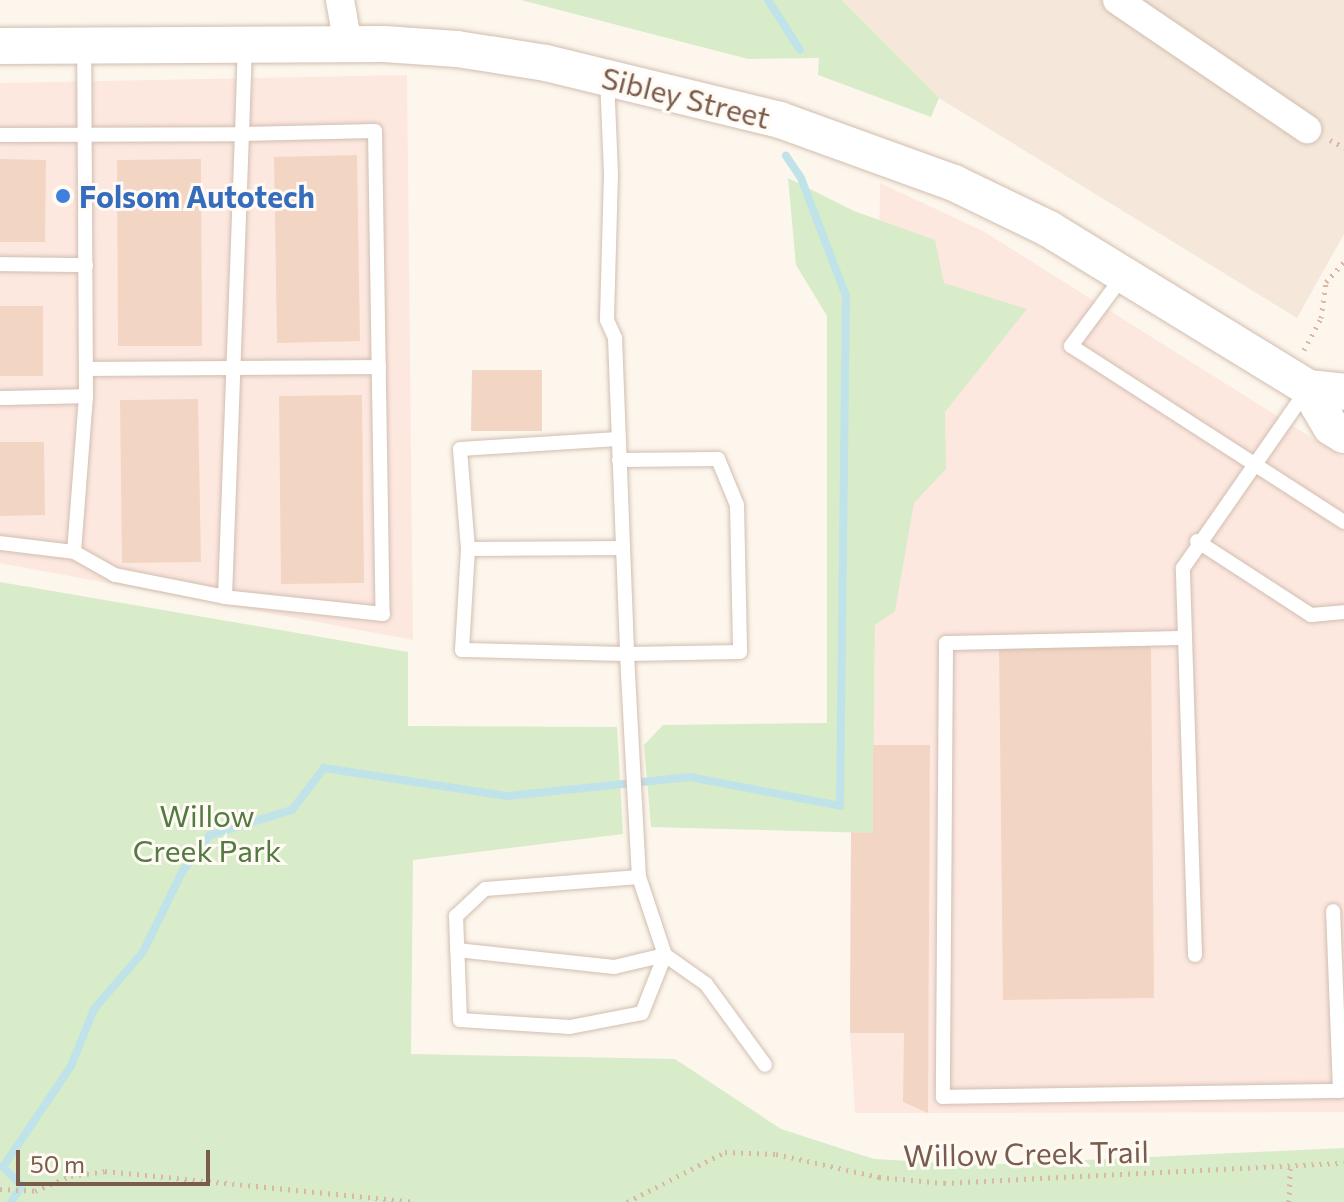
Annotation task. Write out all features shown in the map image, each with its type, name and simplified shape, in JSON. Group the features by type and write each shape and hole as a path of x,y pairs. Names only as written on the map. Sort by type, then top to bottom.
{"street":[{"path":"340,0 348,45"},
{"path":"1117,0 1307,129"},
{"name":"Sibley Street","path":"0,46 348,45 457,49 607,76 856,145 954,183 1126,273 1299,381 1344,392"},
{"name":"Sibley Street","path":"1299,381 1331,427 1344,435"}],"lane":[{"path":"225,597 245,45"},
{"path":"74,552 86,396 84,46"},
{"path":"607,76 611,174 607,320 615,338 639,877 665,955 706,984 765,1065"},
{"path":"0,135 375,131 383,614 225,597 115,575 74,552 0,543"},
{"path":"0,264 86,265"},
{"path":"1126,273 1071,346 1344,522"},
{"path":"86,369 233,372 379,367"},
{"path":"1195,955 1183,568 1197,541 1252,464 1299,381"},
{"path":"0,398 86,396"},
{"path":"618,439 460,449 468,549 462,650 627,654 740,652 737,505 718,459 619,460"},
{"path":"1197,541 1311,615 1344,612"},
{"path":"468,549 622,548"},
{"path":"1185,638 946,643 943,1097 1340,1091 1333,911"},
{"path":"639,877 485,889 456,916 460,1020 570,1027 642,1013 665,955"},
{"path":"457,950 614,967 665,955"}],"path":[{"path":"1299,381 1321,318 1326,282 1344,262"},
{"name":"Willow Creek Trail","path":"627,1202 725,1152 776,1154 879,1177 944,1183 1344,1163"},
{"path":"1289,1202 1290,1167"},
{"path":"2,1189 35,1191 71,1176 105,1171 415,1202"}],"shaded area":[{"path":"842,0 1344,0 1344,234 1297,318 939,98"},
{"path":"407,75 413,640 0,563 0,83"},
{"path":"880,183 983,231 1344,458 1344,1112 855,1113 850,1033 851,833 873,832"}],"green space":[{"path":"521,0 842,0 939,98 931,117 818,75 819,58 748,59"},
{"path":"788,178 854,211 935,240 944,283 1027,309 945,412 946,469 914,503 895,611 875,625 873,833 651,827 644,745 663,725 827,723 827,316 796,265"},
{"name":"Willow Creek Park","path":"0,582 408,652 408,726 617,727 623,834 413,860 411,1054 675,1059 781,1129 874,1159 978,1165 1344,1148 1344,1202 0,1202"}],"building":[{"path":"357,155 360,341 277,343 274,157"},
{"path":"0,159 46,160 45,242 0,242"},
{"path":"201,159 202,346 118,346 117,160"},
{"path":"0,306 43,306 43,376 0,376"},
{"path":"472,370 542,370 542,431 471,431"},
{"path":"362,395 364,583 281,584 279,396"},
{"path":"198,399 201,562 122,563 120,400"},
{"path":"0,442 44,442 45,515 0,516"},
{"path":"1151,646 1154,998 1003,1000 999,648"},
{"path":"873,745 930,745 928,1113 903,1102 904,1033 850,1033 851,832 873,833"}],"waterway":[{"path":"768,0 800,50"},
{"path":"11,1202 22,1186 3,1167 71,1066 94,1009 143,952 182,872 210,835 292,810 324,768 507,796 690,777 840,806 846,296 801,178 786,156"}],"place":[{"name":"Folsom Autotech","path":"63,196"}]}
